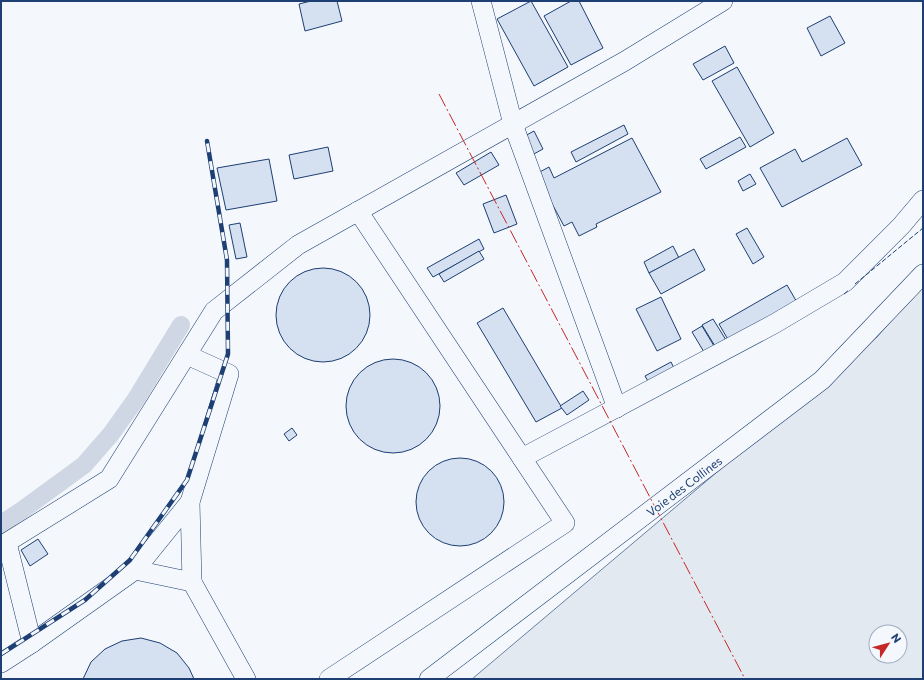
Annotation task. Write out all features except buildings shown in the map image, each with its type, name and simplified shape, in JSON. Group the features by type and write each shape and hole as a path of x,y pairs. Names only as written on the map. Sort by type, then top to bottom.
{"street":[{"path":"481,1 514,124 617,408"},
{"path":"32,643 4,545 109,480 214,312 298,245 625,61 723,1"},
{"path":"522,458 774,324 845,282 901,226 923,200"},
{"path":"329,679 565,523 358,211"},
{"name":"Voie des Collines","path":"429,679 822,380 923,274"},
{"path":"187,354 229,374 190,502 192,582 246,679"},
{"path":"1,663 32,643 135,570 190,502"},
{"path":"135,570 192,582"}],"shaded area":[{"path":"923,283 923,679 472,679 877,337"}],"waterway":[{"path":"1,524 84,465 111,434 136,399 181,325"}],"railway":[{"path":"1,654 85,600 130,560 187,480 228,354 227,260 207,141"}],"fence":[{"path":"855,284 923,228"},
{"path":"844,294 849,290"}],"power":[{"path":"439,94 745,679"}]}
